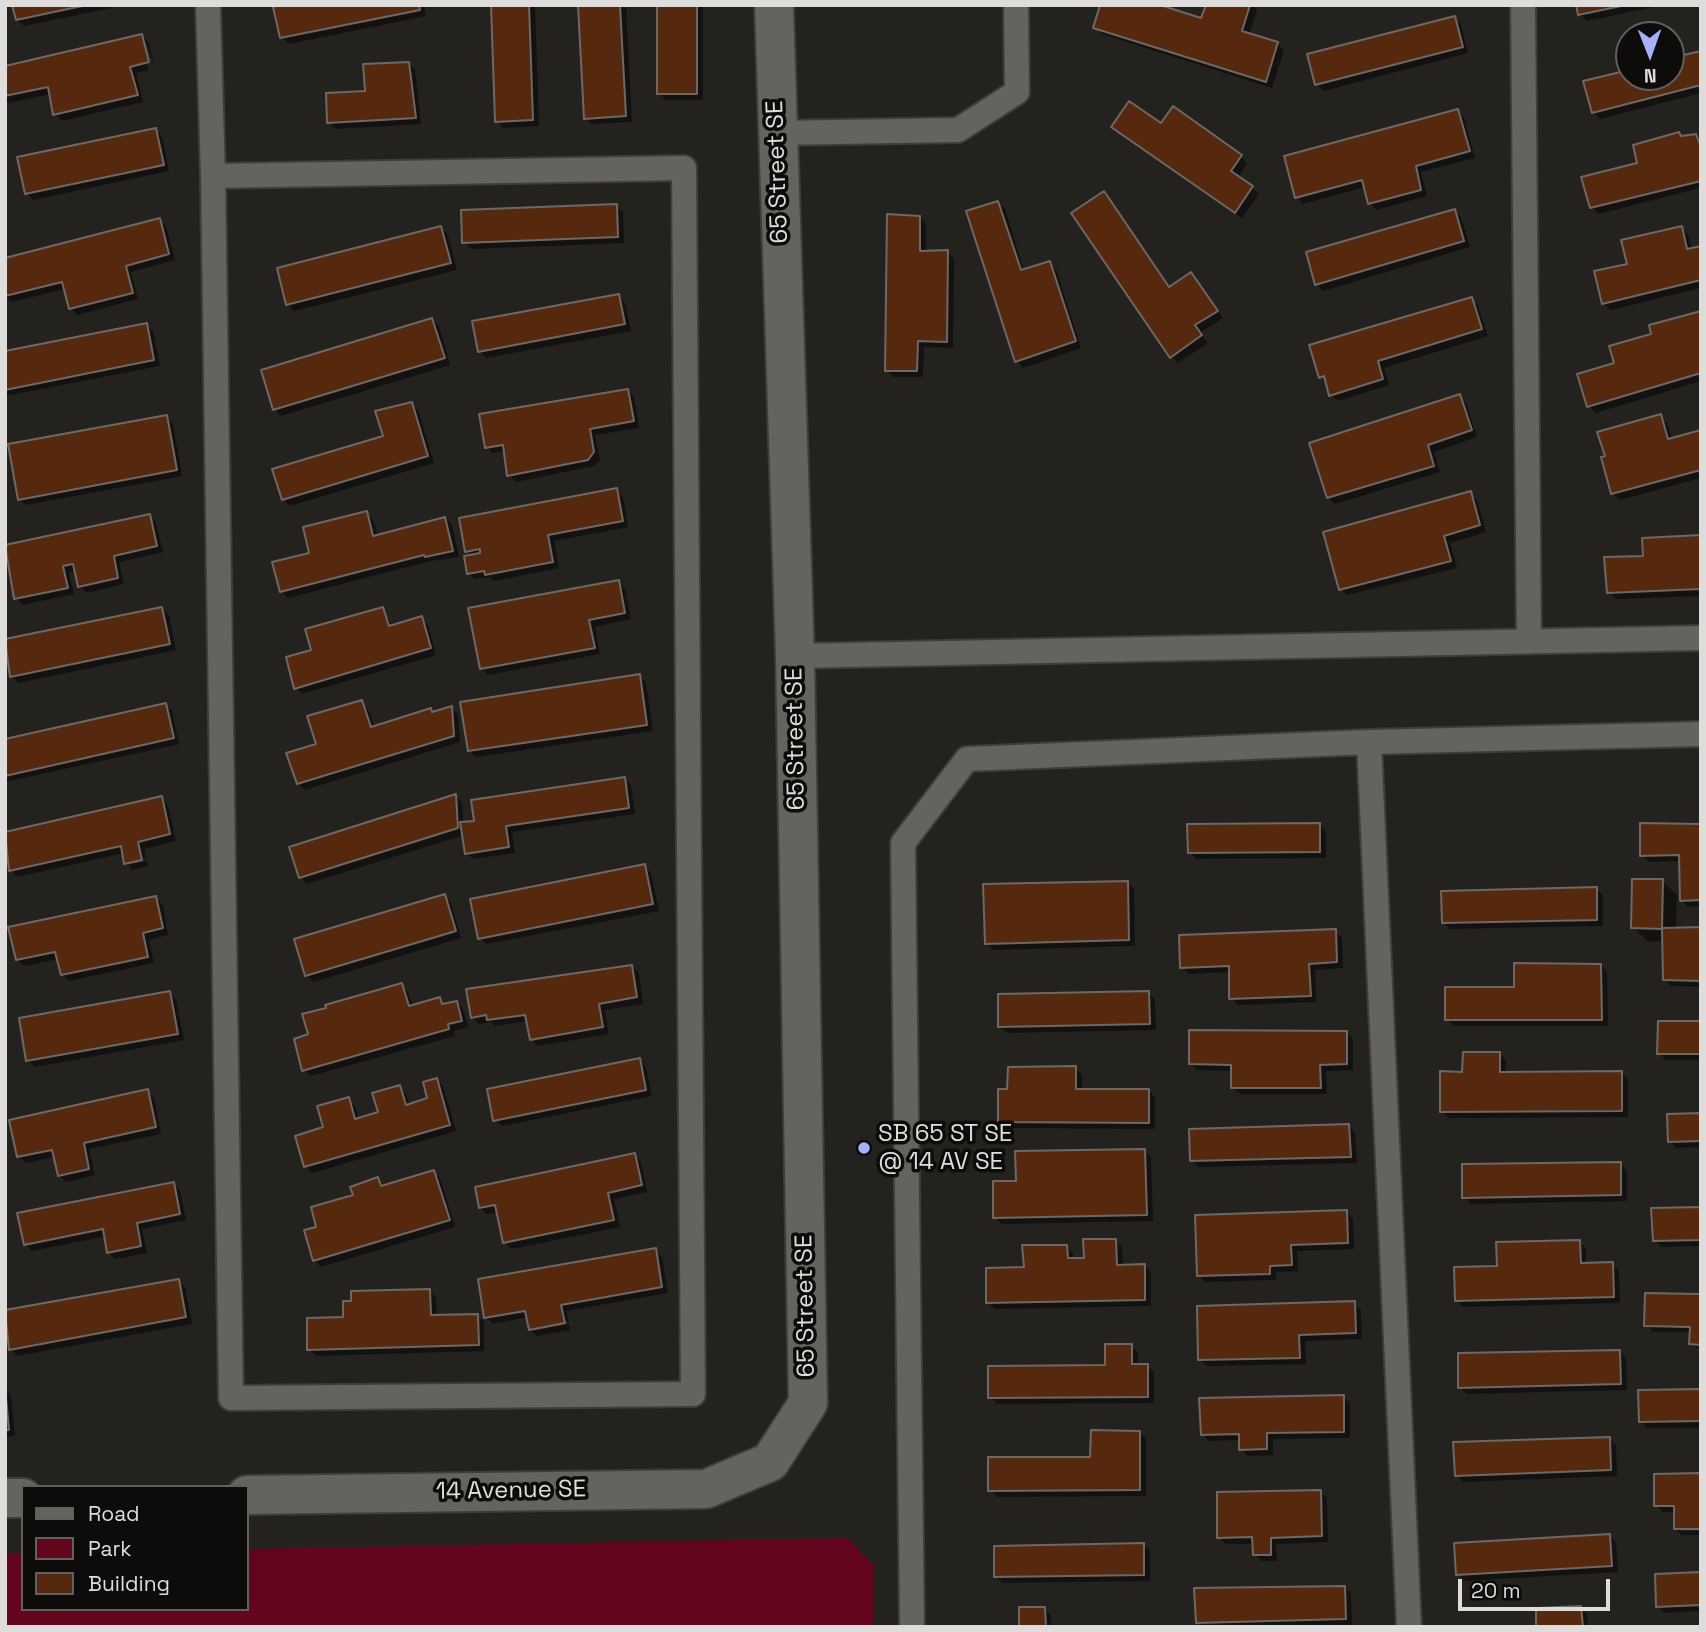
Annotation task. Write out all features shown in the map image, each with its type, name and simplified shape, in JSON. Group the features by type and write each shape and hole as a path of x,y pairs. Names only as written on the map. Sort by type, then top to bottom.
{"street":[{"name":"65 Street SE","path":"770,1461 808,1404 795,656 776,133 774,5"},
{"name":"14 Avenue SE","path":"248,1495 706,1489 770,1461"}],"lane":[{"path":"208,5 214,176 230,1398 693,1394 684,168 214,176"},
{"path":"776,133 958,130 1017,92 1016,5"},
{"path":"1523,5 1529,641"},
{"path":"795,656 1701,638"},
{"path":"912,1627 903,843 967,759 1369,742 1701,734"},
{"path":"1369,742 1409,1627"}],"green space":[{"path":"847,1538 874,1565 874,1627 5,1627 5,1553 21,1553 21,1611 248,1611 248,1549"}],"building":[{"path":"12,5 87,5 16,20"},
{"path":"419,5 420,10 280,38 273,7"},
{"path":"491,5 529,5 533,120 495,122"},
{"path":"578,5 620,5 626,116 584,119"},
{"path":"657,5 697,5 697,94 657,94"},
{"path":"1100,5 1160,5 1201,18 1206,5 1250,5 1242,31 1278,42 1266,82 1093,28"},
{"path":"1576,5 1626,5 1578,15"},
{"path":"1455,16 1463,47 1315,85 1307,54"},
{"path":"142,34 149,62 130,67 138,95 53,115 48,87 5,96 5,66"},
{"path":"1701,51 1701,85 1685,89 1685,55"},
{"path":"409,62 416,118 327,123 326,93 365,91 363,64"},
{"path":"1615,73 1615,91 1678,91 1592,113 1583,81"},
{"path":"1129,101 1161,123 1173,106 1242,155 1231,171 1253,186 1235,213 1111,127"},
{"path":"1458,109 1470,151 1416,166 1421,190 1368,204 1362,180 1295,198 1284,156"},
{"path":"156,128 164,165 25,194 17,157"},
{"path":"1679,132 1681,136 1696,134 1701,147 1701,181 1590,208 1581,177 1637,163 1633,145"},
{"path":"1104,191 1169,287 1191,272 1218,311 1195,325 1202,335 1170,358 1071,213"},
{"path":"998,201 1021,270 1050,261 1076,341 1015,362 966,211"},
{"path":"617,204 618,237 462,243 461,210"},
{"path":"1455,209 1464,241 1315,285 1306,252"},
{"path":"887,214 920,216 920,251 948,250 947,342 918,341 917,371 885,371"},
{"path":"160,218 169,254 126,266 133,293 69,309 62,282 5,296 5,258"},
{"path":"441,226 451,263 286,305 277,268"},
{"path":"1682,226 1687,249 1701,246 1701,280 1602,304 1594,271 1627,264 1621,240"},
{"path":"619,294 625,324 478,352 472,321"},
{"path":"1472,297 1482,329 1378,361 1383,379 1329,396 1324,376 1319,378 1309,345"},
{"path":"1701,311 1701,373 1587,407 1577,374 1614,363 1609,346 1651,334 1649,325"},
{"path":"432,318 445,358 273,410 261,370"},
{"path":"147,323 154,360 5,390 5,351"},
{"path":"628,389 634,421 590,429 594,452 588,460 507,476 503,445 485,448 479,414"},
{"path":"1460,394 1472,430 1428,445 1434,466 1327,498 1309,443"},
{"path":"412,402 428,456 282,500 272,469 383,436 375,411"},
{"path":"1661,414 1668,439 1701,430 1701,470 1611,494 1601,457 1605,456 1597,432"},
{"path":"167,415 177,470 18,500 8,444"},
{"path":"617,488 623,521 548,535 553,562 485,575 484,571 467,574 464,556 480,553 480,549 465,552 459,518"},
{"path":"1471,491 1480,525 1444,536 1451,561 1339,590 1323,532"},
{"path":"367,511 373,536 445,517 453,551 425,557 424,555 280,592 272,562 309,553 303,527"},
{"path":"150,514 157,546 114,556 118,578 78,587 73,564 63,566 68,588 14,599 5,545"},
{"path":"1701,535 1701,589 1607,593 1604,557 1643,556 1642,538"},
{"path":"619,580 625,613 589,620 595,648 480,669 468,608"},
{"path":"162,607 170,644 10,677 5,639"},
{"path":"383,607 389,626 422,616 431,648 294,689 286,657 311,650 305,629"},
{"path":"640,674 647,725 468,751 460,702"},
{"path":"362,700 371,727 431,708 432,712 452,706 454,736 297,784 286,753 316,744 307,716"},
{"path":"166,703 174,738 5,776 5,739"},
{"path":"625,777 629,808 506,826 509,847 465,854 460,822 474,821 471,800"},
{"path":"456,794 458,828 299,878 289,847"},
{"path":"162,796 170,834 138,842 142,860 124,864 121,846 9,871 5,832"},
{"path":"1320,823 1320,852 1188,853 1187,824"},
{"path":"1640,823 1701,824 1701,900 1680,901 1679,855 1640,856"},
{"path":"645,864 653,904 478,939 470,899"},
{"path":"1632,879 1663,879 1662,929 1631,928"},
{"path":"1128,881 1129,940 985,944 983,884"},
{"path":"1597,887 1597,920 1442,923 1441,891"},
{"path":"445,894 456,931 305,976 294,939"},
{"path":"156,896 163,928 143,933 148,957 61,975 55,952 16,960 8,927"},
{"path":"1701,927 1701,981 1663,980 1662,928"},
{"path":"1336,929 1337,962 1309,964 1311,996 1229,999 1229,966 1180,968 1179,935"},
{"path":"1514,963 1601,964 1602,1020 1445,1020 1445,987 1514,987"},
{"path":"632,965 637,997 599,1004 603,1027 530,1040 525,1015 487,1020 486,1015 471,1018 466,989"},
{"path":"402,983 409,1006 440,997 442,1004 457,1001 462,1021 448,1024 449,1029 302,1071 294,1039 308,1034 302,1014"},
{"path":"170,991 178,1034 26,1061 19,1018"},
{"path":"1149,991 1150,1024 998,1027 998,994"},
{"path":"1658,1021 1701,1021 1701,1054 1657,1054"},
{"path":"1189,1030 1347,1031 1347,1064 1320,1065 1321,1088 1231,1088 1231,1065 1189,1064"},
{"path":"1463,1052 1500,1052 1500,1072 1622,1071 1622,1111 1440,1112 1440,1071 1462,1072"},
{"path":"640,1058 646,1090 493,1121 487,1089"},
{"path":"1076,1066 1076,1089 1149,1089 1149,1123 998,1122 998,1089 1007,1089 1008,1067"},
{"path":"437,1078 450,1125 304,1167 295,1136 323,1127 317,1106 349,1097 355,1119 378,1112 372,1093 400,1085 406,1105 427,1098 423,1082"},
{"path":"148,1089 156,1127 84,1143 89,1169 58,1176 52,1150 17,1157 9,1120"},
{"path":"1701,1113 1701,1141 1668,1142 1667,1114"},
{"path":"1349,1124 1351,1157 1190,1161 1189,1129"},
{"path":"1145,1149 1147,1215 993,1218 993,1181 1016,1181 1015,1151"},
{"path":"635,1153 642,1185 608,1193 614,1220 503,1243 495,1205 479,1208 475,1187"},
{"path":"1621,1162 1621,1195 1462,1198 1462,1164"},
{"path":"434,1170 450,1220 313,1261 304,1230 316,1227 311,1207 353,1195 350,1187 378,1177 381,1186"},
{"path":"174,1182 180,1214 137,1223 141,1246 107,1253 103,1229 24,1245 17,1213"},
{"path":"1701,1207 1701,1240 1653,1241 1651,1208"},
{"path":"1347,1210 1348,1243 1291,1245 1292,1265 1270,1266 1270,1274 1197,1276 1195,1215"},
{"path":"1083,1239 1116,1239 1117,1265 1145,1264 1145,1300 986,1303 986,1268 1024,1267 1022,1245 1067,1245 1068,1258 1084,1258"},
{"path":"1580,1240 1581,1263 1613,1262 1614,1297 1455,1301 1454,1267 1497,1266 1496,1242"},
{"path":"656,1248 662,1287 561,1305 565,1323 529,1330 525,1311 484,1318 478,1279"},
{"path":"179,1279 186,1317 9,1350 5,1310"},
{"path":"430,1289 431,1315 478,1314 479,1345 307,1350 307,1318 343,1317 343,1301 351,1301 351,1291"},
{"path":"1645,1293 1701,1294 1701,1345 1689,1344 1690,1327 1644,1326"},
{"path":"1355,1301 1356,1333 1299,1335 1300,1358 1198,1360 1197,1306"},
{"path":"1105,1344 1132,1344 1132,1364 1148,1364 1148,1397 988,1398 988,1366 1105,1365"},
{"path":"1620,1350 1621,1384 1458,1388 1458,1353"},
{"path":"5,1386 9,1430 5,1430"},
{"path":"1701,1389 1701,1421 1639,1422 1638,1390"},
{"path":"1344,1395 1344,1432 1267,1433 1267,1449 1239,1450 1239,1434 1201,1435 1199,1398"},
{"path":"1091,1430 1140,1431 1140,1490 988,1491 988,1457 1090,1457"},
{"path":"1610,1437 1611,1470 1455,1476 1453,1442"},
{"path":"1701,1473 1701,1529 1674,1529 1674,1506 1654,1506 1654,1474"},
{"path":"1321,1490 1322,1536 1271,1538 1271,1555 1253,1555 1252,1537 1217,1538 1217,1492"},
{"path":"1610,1534 1612,1566 1456,1575 1454,1543"},
{"path":"1144,1543 1144,1575 994,1577 994,1546"},
{"path":"1701,1572 1701,1605 1656,1607 1655,1574"},
{"path":"1345,1586 1346,1619 1196,1623 1194,1588"},
{"path":"1581,1606 1583,1627 1536,1627 1536,1608"},
{"path":"1019,1607 1045,1607 1046,1627 1019,1627"}],"place":[{"name":"SB 65 ST SE @ 14 AV SE","path":"864,1148"}]}
